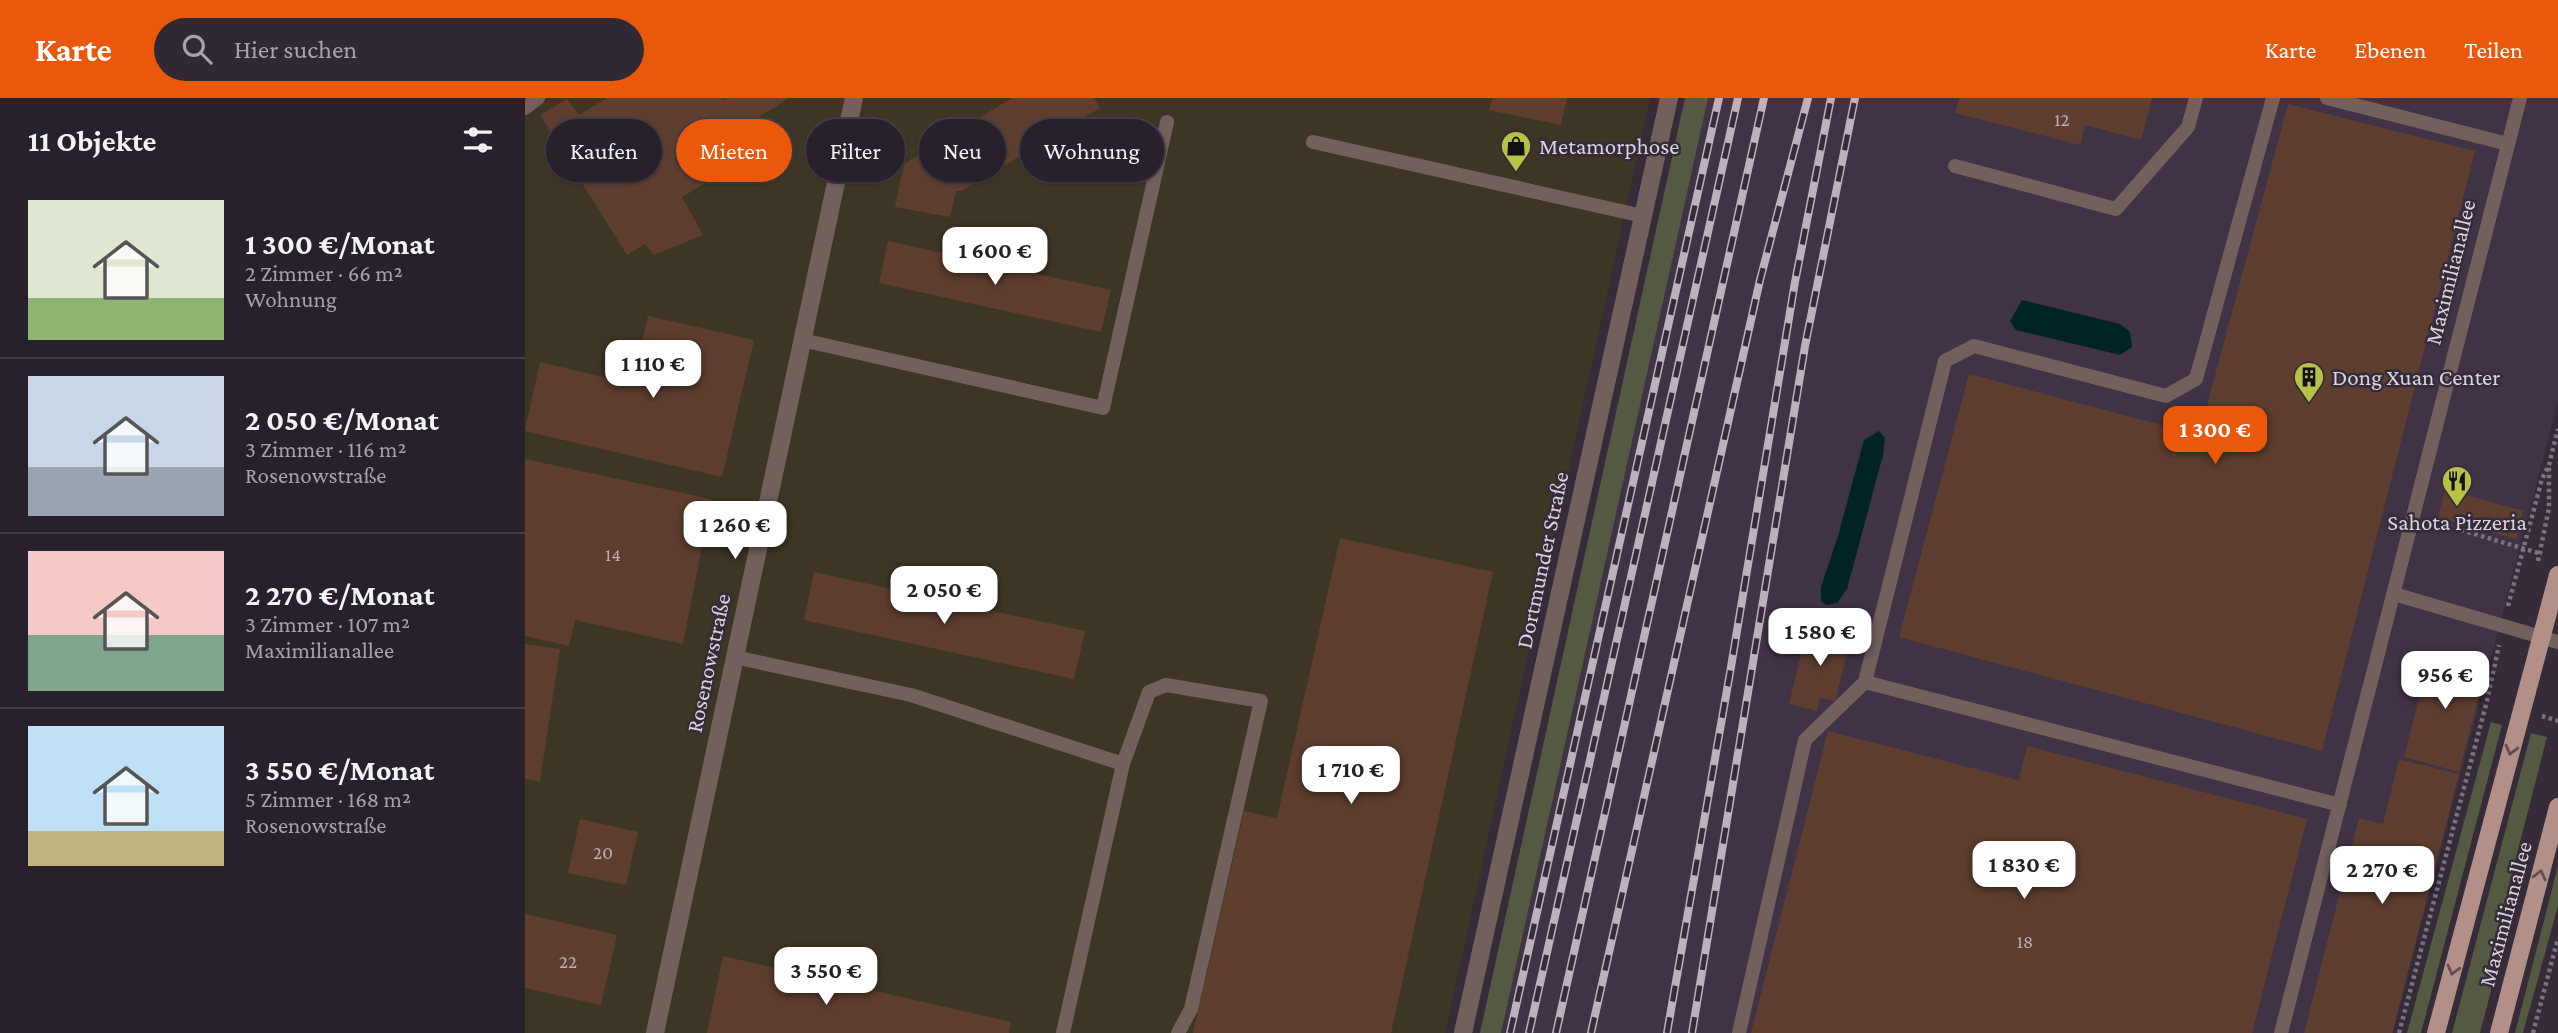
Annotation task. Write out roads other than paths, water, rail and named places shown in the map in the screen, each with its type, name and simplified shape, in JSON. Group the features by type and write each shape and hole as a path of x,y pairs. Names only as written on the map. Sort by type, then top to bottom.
{"main road":[{"name":"Maximilianallee","path":"2436,1033 2549,639 2558,575"},
{"name":"Maximilianallee","path":"2499,1033 2558,807"}],"street":[{"name":"Rosenowstraße","path":"655,1033 854,98"},
{"name":"Dortmunder Straße","path":"1463,1033 1669,98"}],"lane":[{"path":"525,108 538,98"},
{"path":"1955,166 2116,209 2188,127 2196,98"},
{"path":"1739,1033 1805,740 1865,682 1945,361 1974,346 2166,396 2196,379 2273,98"},
{"path":"2327,98 2508,144"},
{"name":"Maximilianallee","path":"2281,1033 2520,98"},
{"path":"802,340 1103,408 1167,122"},
{"path":"1313,142 1643,216"},
{"path":"2393,594 2549,639"},
{"path":"734,657 911,695 1123,764"},
{"path":"1865,682 2340,805"},
{"path":"1063,1033 1123,764 1149,692 1166,685 1261,701 1191,1009 1178,1033"}],"railway":[{"path":"1510,1033 1719,98"},
{"path":"1529,1033 1738,98"},
{"path":"1556,1033 1764,98"},
{"path":"1591,1033 1760,280 1808,98"},
{"path":"1667,1033 1795,282 1831,98"},
{"path":"1692,1033 1805,346 1855,98"}],"place":[{"name":"Metamorphose","path":"1516,173"},
{"name":"Dong Xuan Center","path":"2309,404"},
{"name":"Sahota Pizzeria","path":"2457,508"}]}
